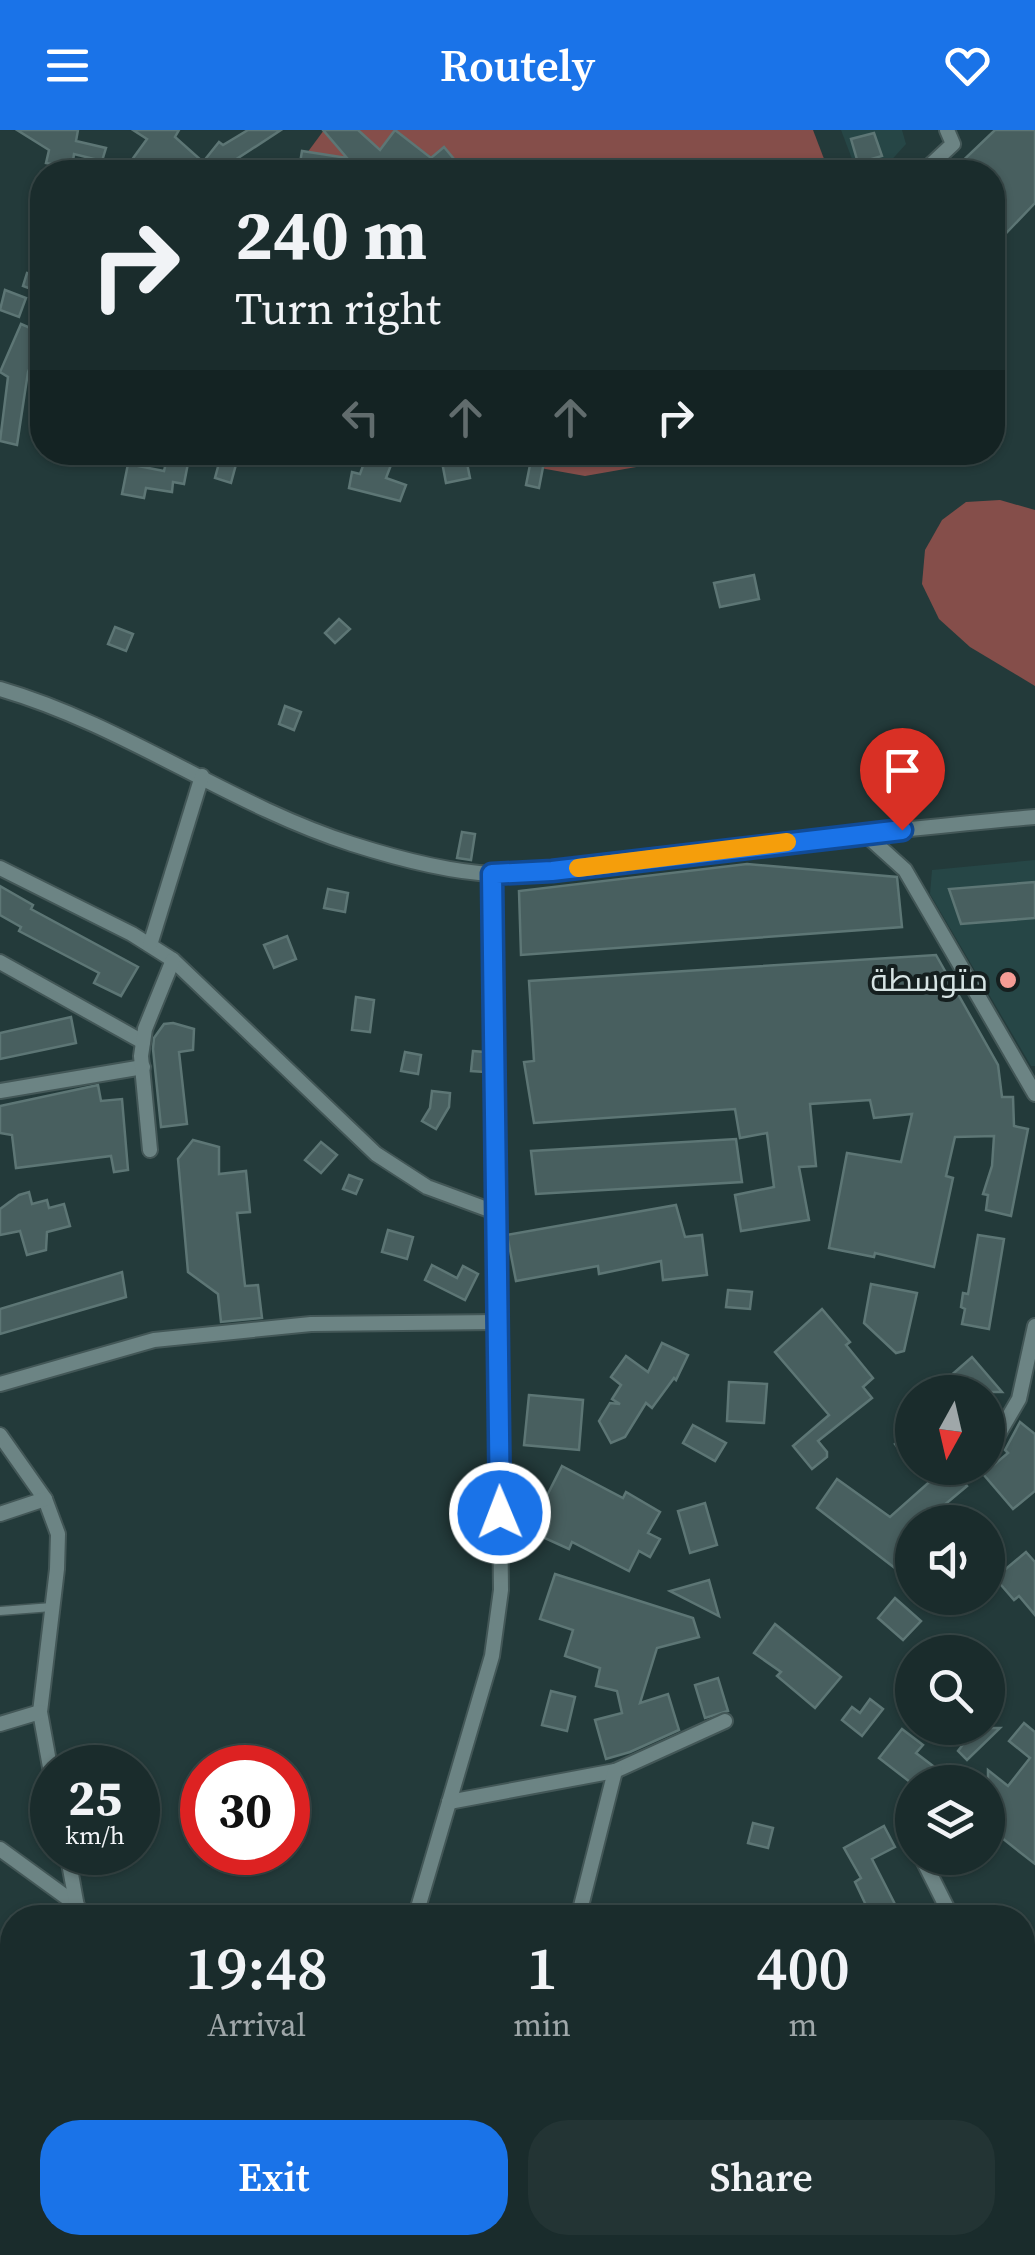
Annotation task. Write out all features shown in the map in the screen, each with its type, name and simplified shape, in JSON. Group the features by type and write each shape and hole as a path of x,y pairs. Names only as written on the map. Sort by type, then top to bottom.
{"street":[{"path":"936,160 953,144 947,130"},
{"path":"0,689 46,702 286,820 352,844 420,862 492,874 552,871 864,833 1035,817"},
{"path":"150,945 202,776"},
{"path":"864,833 905,870 1035,1094"},
{"path":"0,868 173,960 376,1154 427,1187 495,1212"},
{"path":"419,1905 492,1656 501,1590 492,874"},
{"path":"150,1150 143,1042 173,960"},
{"path":"0,962 143,1042"},
{"path":"0,1091 143,1067"},
{"path":"0,1384 154,1340 311,1324 497,1322"},
{"path":"1005,1424 1020,1399 1035,1326"},
{"path":"0,1435 44,1499 58,1534 40,1712 46,1745"},
{"path":"0,1514 44,1499"},
{"path":"0,1724 40,1712"},
{"path":"449,1802 615,1771 725,1722"},
{"path":"581,1905 615,1771"},
{"path":"0,1850 70,1905"},
{"path":"71,1875 77,1905"},
{"path":"931,1875 946,1905"}],"lane":[{"path":"1,1613 52,1607"}],"shaded area":[{"path":"324,130 813,130 824,160 302,160"},
{"path":"841,130 902,130 906,144 891,160 852,160"},
{"path":"524,465 648,465 585,476"},
{"path":"1000,500 1035,510 1035,686 970,647 939,619 922,584 925,550 942,520 966,502"},
{"name":"متوسطة","path":"1035,860 1035,1066 1031,1066 930,894 932,870"}],"building":[{"path":"17,130 78,130 76,141 106,148 102,160 74,154 73,160 47,160 49,150"},
{"path":"133,130 179,130 175,137 201,160 132,160 147,139"},
{"path":"248,130 281,130 235,160 205,160 219,142 223,145"},
{"path":"323,130 358,130 380,150 395,130 431,158 444,147 454,159 300,160 302,151 347,158"},
{"path":"995,130 1035,130 1035,203 1005,234 1005,160 964,160"},
{"path":"874,133 882,156 857,160 851,139"},
{"path":"27,273 30,274 30,289 23,286"},
{"path":"5,290 26,298 19,317 0,310"},
{"path":"21,324 30,328 30,367 17,445 0,441 8,377 0,372"},
{"path":"128,465 164,471 165,465 188,465 184,484 173,482 172,492 146,488 144,498 122,494"},
{"path":"218,465 236,465 231,483 215,478"},
{"path":"363,465 391,465 386,478 406,485 400,501 349,488 352,472 360,474"},
{"path":"443,465 467,465 470,478 446,483"},
{"path":"530,465 543,465 539,488 526,485"},
{"path":"754,575 759,599 720,607 714,583"},
{"path":"339,619 350,629 335,643 325,633"},
{"path":"115,627 133,634 126,651 108,644"},
{"path":"285,706 301,712 294,730 279,724"},
{"path":"462,832 475,834 471,860 457,858"},
{"path":"747,864 897,877 902,927 521,955 519,891"},
{"path":"1035,882 1035,918 961,924 949,889"},
{"path":"0,886 33,905 31,909 138,967 121,996 94,983 99,973 19,931 21,927 0,915"},
{"path":"328,889 348,893 345,912 324,908"},
{"path":"287,936 296,959 274,968 264,945"},
{"path":"936,955 998,1065 1002,1097 1013,1097 1014,1126 1028,1129 1011,1216 986,1210 988,1195 983,1194 992,1166 994,1136 955,1137 946,1176 953,1178 934,1267 875,1253 874,1257 829,1248 847,1153 901,1162 912,1114 874,1118 870,1100 810,1104 816,1166 799,1167 809,1220 741,1231 735,1195 774,1187 767,1133 740,1138 735,1109 534,1123 524,1062 534,1061 529,981"},
{"path":"356,997 374,1000 370,1032 352,1030"},
{"path":"71,1017 76,1043 0,1059 0,1033"},
{"path":"164,1024 194,1029 193,1050 179,1052 187,1124 161,1127 154,1038"},
{"path":"473,1051 484,1052 484,1072 471,1071"},
{"path":"405,1052 421,1055 418,1074 401,1071"},
{"path":"98,1085 101,1101 122,1099 128,1170 114,1172 111,1156 16,1168 12,1135 0,1133 0,1106"},
{"path":"432,1091 450,1093 449,1107 436,1129 422,1121 430,1108"},
{"path":"736,1139 742,1182 536,1194 531,1151"},
{"path":"193,1140 219,1147 219,1174 246,1171 250,1212 237,1213 245,1286 258,1285 262,1318 221,1322 218,1294 188,1272 178,1159"},
{"path":"321,1142 337,1155 321,1173 305,1160"},
{"path":"349,1175 362,1180 356,1194 343,1189"},
{"path":"29,1192 32,1204 47,1200 49,1208 64,1204 70,1226 47,1232 46,1250 27,1255 20,1231 0,1235 0,1209"},
{"path":"676,1205 685,1237 702,1235 707,1275 663,1280 661,1261 599,1274 598,1266 516,1281 507,1235"},
{"path":"388,1230 413,1237 407,1259 382,1252"},
{"path":"978,1235 1004,1239 989,1329 962,1324 963,1293 968,1294"},
{"path":"432,1265 457,1278 463,1266 478,1274 465,1300 425,1280"},
{"path":"122,1272 126,1297 0,1334 0,1309"},
{"path":"871,1284 917,1293 904,1351 896,1353 864,1323"},
{"path":"728,1290 752,1292 750,1309 726,1307"},
{"path":"822,1309 873,1378 863,1387 872,1398 818,1441 827,1457 812,1469 793,1446 829,1415 775,1352"},
{"path":"662,1343 688,1355 676,1380 652,1408 646,1403 625,1437 611,1443 599,1421 610,1403 620,1404 612,1399 621,1385 611,1377 626,1356 648,1372"},
{"path":"972,1357 987,1375 952,1375"},
{"path":"729,1382 767,1384 764,1423 727,1421"},
{"path":"529,1395 583,1400 579,1450 524,1445"},
{"path":"1020,1422 1035,1434 1035,1491 1013,1509 992,1485 1005,1485 1005,1450"},
{"path":"693,1425 726,1443 715,1461 683,1443"},
{"path":"562,1466 623,1498 626,1492 660,1512 648,1533 660,1539 650,1557 639,1551 629,1571 572,1542 569,1549 529,1531"},
{"path":"837,1479 890,1517 895,1513 895,1568 817,1508"},
{"path":"926,1485 967,1486 944,1505 903,1505"},
{"path":"705,1503 717,1545 690,1553 678,1511"},
{"path":"1026,1552 1035,1562 1035,1615 1019,1596 1014,1600 1005,1590 1005,1570"},
{"path":"555,1574 693,1618 699,1637 657,1648 640,1703 668,1694 679,1730 606,1759 595,1720 622,1713 617,1691 596,1686 600,1668 565,1656 573,1630 540,1619"},
{"path":"709,1580 719,1616 670,1591"},
{"path":"895,1598 895,1615 914,1615 921,1621 908,1635 897,1635 878,1618"},
{"path":"775,1624 841,1677 815,1708 777,1676 781,1672 754,1653"},
{"path":"718,1678 728,1711 705,1718 695,1685"},
{"path":"551,1691 575,1697 567,1731 542,1725"},
{"path":"870,1699 883,1709 862,1736 842,1720 852,1707 860,1713"},
{"path":"1024,1723 1035,1732 1035,1864 1005,1840 1005,1784 1008,1786 1030,1758 1009,1741"},
{"path":"895,1738 895,1745 923,1745 916,1753 932,1765 895,1765 895,1770 879,1758"},
{"path":"962,1745 982,1745 967,1760 958,1751"},
{"path":"753,1823 773,1828 768,1848 748,1843"},
{"path":"884,1826 895,1847 872,1859 895,1905 866,1905 855,1882 861,1878 844,1848"}],"slow traffic":[{"path":"578,868 787,842"}],"place":[{"name":"متوسطة","path":"1008,980"}],"route":[{"path":"500,1513 492,874 552,871 902,830"}]}
